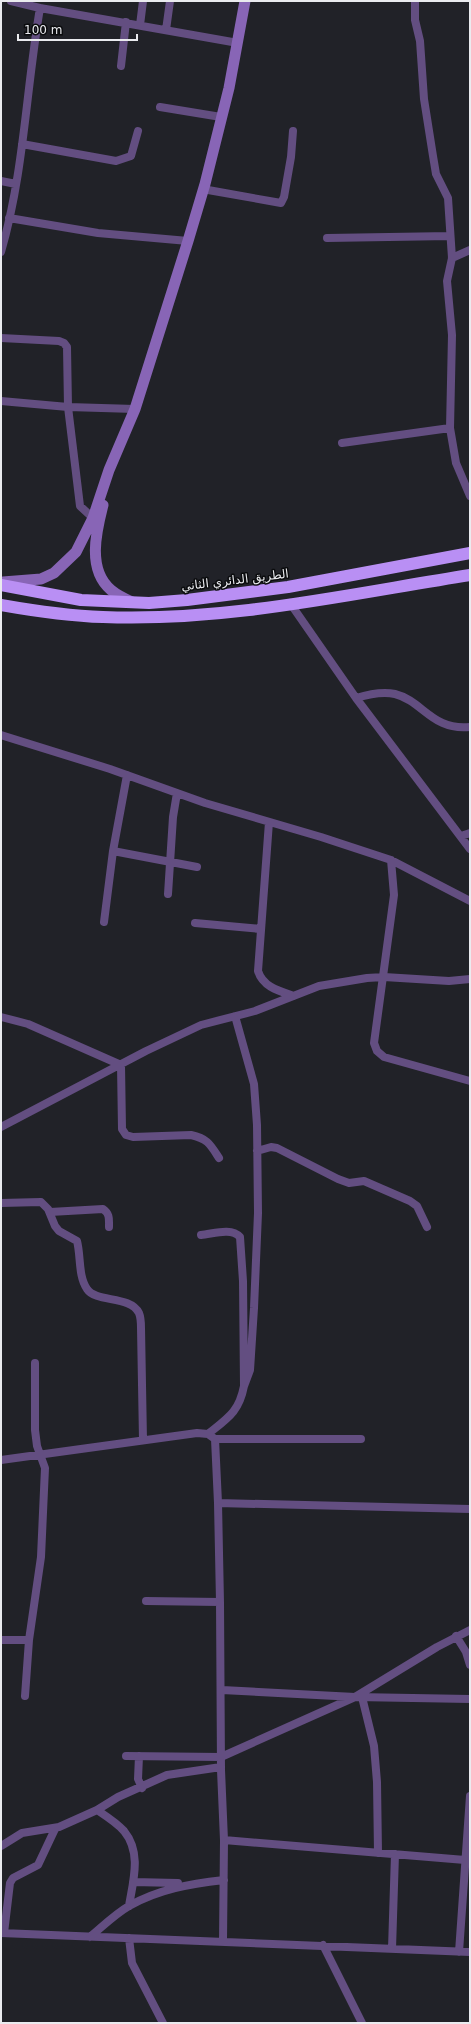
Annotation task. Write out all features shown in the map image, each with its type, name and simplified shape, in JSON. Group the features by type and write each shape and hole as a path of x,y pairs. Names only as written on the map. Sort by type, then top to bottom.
{"highway":[{"name":"الطريق الدائري الثاني","path":"1,584 81,600 133,602 187,600 248,593 357,575 470,553"},
{"path":"1,605 80,616 140,617 229,611 470,575"}],"street":[{"path":"11,1 40,8 238,43"},
{"path":"140,25 143,1"},
{"path":"166,30 170,1"},
{"path":"1,584 41,579 54,573 76,552 92,518 109,470 135,409 205,184 238,43 245,1"},
{"path":"133,602 110,590 98,572 95,556 102,512 109,484 145,390 172,312 208,190 226,124 252,1"},
{"path":"415,1 415,20 420,41 424,99 436,174 448,198 452,258 446,281 452,335 450,428 456,463 470,496"},
{"path":"1,252 16,184 40,8"},
{"path":"121,66 126,22"},
{"path":"160,107 221,117"},
{"path":"22,144 116,161 131,156 138,131"},
{"path":"208,190 281,203 284,197 290,164 293,131"},
{"path":"1,181 16,184"},
{"path":"9,218 98,233 188,241"},
{"path":"327,238 450,236"},
{"path":"452,258 470,250"},
{"path":"1,338 64,343 68,352 68,407 80,506 92,518"},
{"path":"1,401 68,407 135,409"},
{"path":"342,443 450,428"},
{"path":"290,603 356,698 470,849"},
{"path":"356,698 372,693 396,694 410,701 435,720 464,728 470,727"},
{"path":"1,735 127,775 178,793 391,860 470,901"},
{"path":"104,922 113,851 127,775"},
{"path":"168,894 173,817 178,793"},
{"path":"269,822 258,971 260,979 268,986 294,996"},
{"path":"461,836 470,833"},
{"path":"113,851 197,867"},
{"path":"391,860 394,895 374,1042 377,1051 384,1057 470,1081"},
{"path":"195,923 261,929"},
{"path":"1,1127 201,1025 255,1011 319,986 367,978 384,977 449,981 470,979"},
{"path":"223,1941 224,1840 221,1767 222,1690 218,1503 211,1436 236,1410 241,1400 250,1370 258,1213 258,1125 254,1084 235,1016"},
{"path":"1,1017 28,1024 121,1065"},
{"path":"121,1065 122,1129 126,1134 133,1137 191,1135 200,1137 208,1141 219,1158"},
{"path":"257,1151 271,1147 277,1148 302,1162 349,1183 364,1181 410,1201 417,1206 427,1227"},
{"path":"1,1203 35,1201 45,1205 59,1231 77,1241 81,1272 87,1290 92,1294 126,1303 136,1309 139,1314 142,1328 143,1440"},
{"path":"50,1212 103,1209 108,1212 109,1227"},
{"path":"201,1235 230,1231 236,1233 240,1237 244,1281 244,1386"},
{"path":"25,1696 29,1640 41,1557 45,1468 40,1454 35,1430 35,1364"},
{"path":"1,1460 197,1433 211,1436 361,1439"},
{"path":"218,1503 470,1509"},
{"path":"146,1601 220,1602"},
{"path":"126,1756 221,1757 359,1697 456,1636 470,1630"},
{"path":"456,1636 466,1652 470,1665"},
{"path":"1,1640 29,1640"},
{"path":"222,1690 359,1697 470,1699"},
{"path":"359,1697 375,1760 378,1853"},
{"path":"139,1756 138,1780 142,1788"},
{"path":"1,1846 22,1834 55,1829 97,1810 118,1797 142,1788 167,1774 221,1767"},
{"path":"459,1952 470,1796"},
{"path":"97,1810 124,1831 131,1842 135,1859 129,1906"},
{"path":"55,1829 38,1866 18,1875 10,1883 2,1933 470,1952"},
{"path":"224,1840 465,1860"},
{"path":"392,1949 395,1854"},
{"path":"133,1882 188,1884 224,1880"},
{"path":"90,1937 129,1906 160,1892 188,1884"},
{"path":"129,1938 132,1963 163,2023"},
{"path":"323,1946 362,2023"}]}
